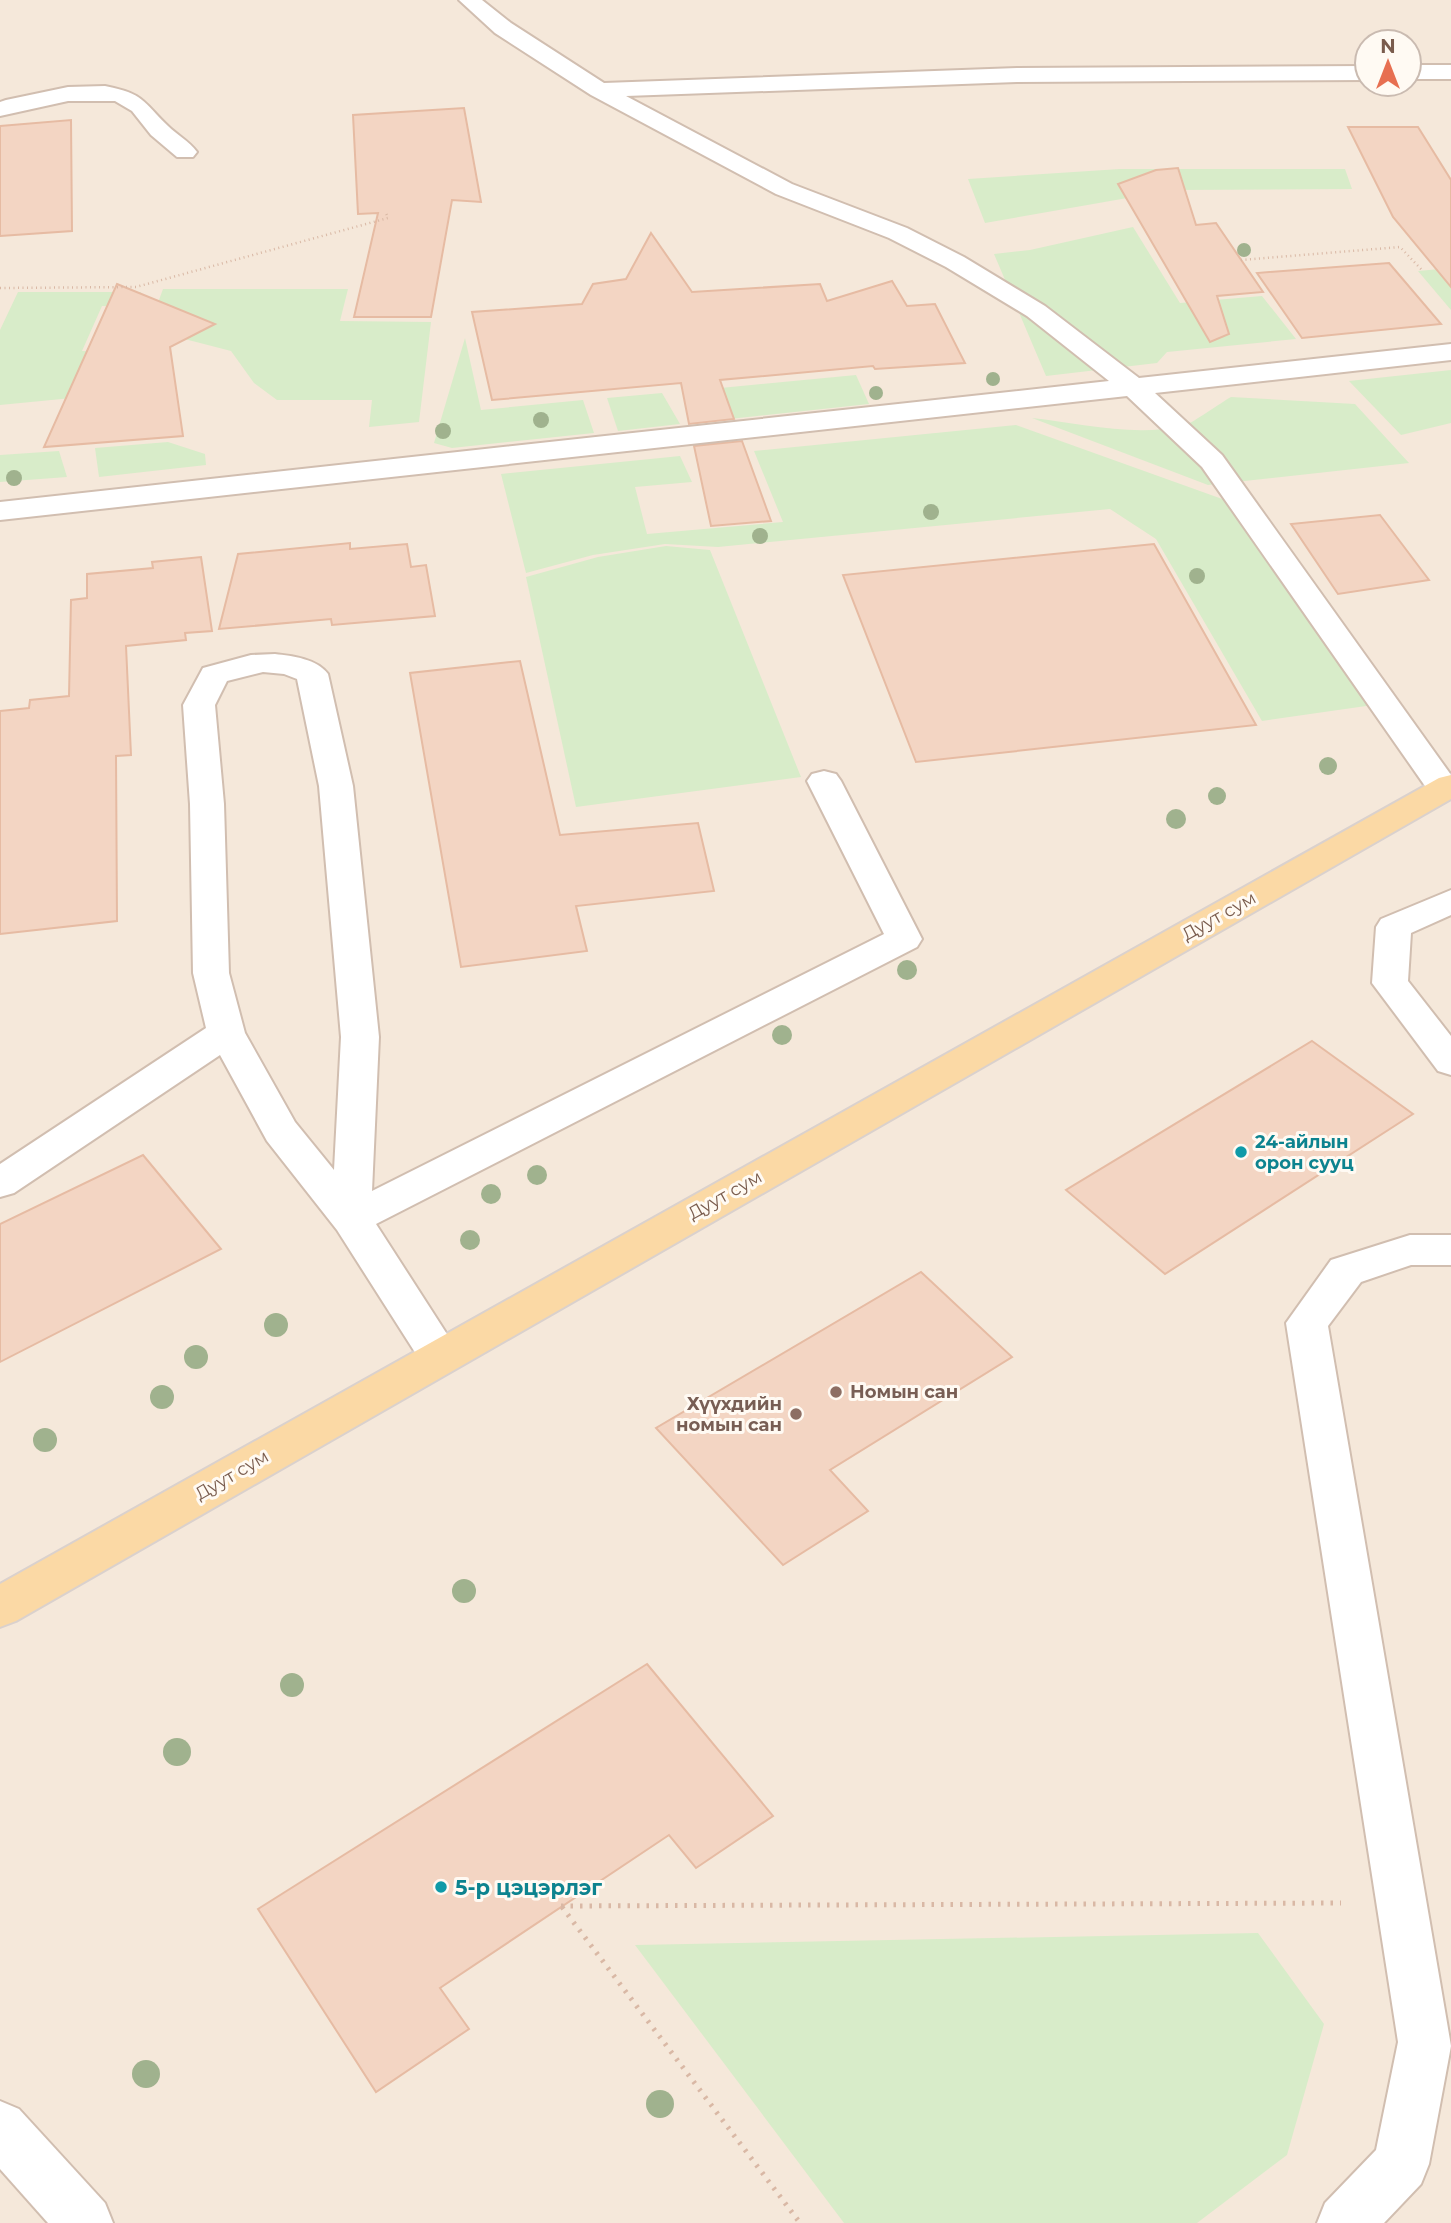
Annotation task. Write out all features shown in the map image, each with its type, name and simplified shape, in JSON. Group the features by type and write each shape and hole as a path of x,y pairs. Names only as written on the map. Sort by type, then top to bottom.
{"main road":[{"name":"Дуут сум","path":"0,1607 440,1356 1443,795"}],"street":[{"path":"469,0 503,28 599,90 784,189 898,233 955,262 1036,311 1133,387 1212,461 1443,795"},
{"path":"1423,72 1451,72"},
{"path":"599,90 1017,75 1353,73"},
{"path":"0,109 49,96 112,94 131,99 146,110 152,122 185,152"},
{"path":"0,511 1451,352"},
{"path":"351,1219 360,1037 337,799 312,674 293,664 263,661 233,667 214,675 199,705 207,804 211,973 226,1033 281,1131 351,1219 440,1356"},
{"path":"351,1219 904,939 824,781"},
{"path":"1451,901 1394,927 1390,984 1451,1062"},
{"path":"0,1183 226,1033"},
{"path":"1345,2223 1401,2164 1425,2042 1307,1322 1346,1271 1410,1250 1451,1250"},
{"path":"0,2128 85,2223"}],"path":[{"path":"0,288 135,287 388,218 386,213"},
{"path":"1241,260 1400,247 1422,270"},
{"path":"800,2223 561,1906 1401,1903"}],"shaded area":[{"path":"0,0 1451,0 1451,2223 0,2223"}],"green space":[{"path":"1120,169 1345,169 1352,189 1173,190 985,223 968,179"},
{"path":"1133,227 1180,303 1262,296 1296,339 1167,352 1157,363 1046,376 994,254 1030,250"},
{"path":"1451,268 1451,310 1418,271"},
{"path":"163,289 348,289 340,321 431,322 419,422 369,427 372,400 277,400 254,383 231,351 173,336 151,322"},
{"path":"18,292 141,292 136,307 102,306 82,351 123,352 103,395 0,405 0,330"},
{"path":"465,338 481,410 583,400 594,433 452,448 434,443"},
{"path":"1451,370 1451,423 1401,435 1349,381"},
{"path":"856,375 869,404 711,421 700,390"},
{"path":"662,393 680,424 618,431 607,398"},
{"path":"1231,397 1355,404 1409,463 1208,485 1032,418 1128,430 1167,429 1189,423"},
{"path":"1016,425 1264,514 1394,702 1262,721 1156,539 1110,509 718,547 665,544 593,555 526,573 501,474 680,456 692,482 635,487 647,534 783,522 754,451"},
{"path":"168,442 205,454 206,465 99,477 95,448"},
{"path":"59,451 67,477 0,482 0,455"},
{"path":"666,546 710,550 801,777 576,807 526,577 598,557"},
{"path":"1258,1933 1324,2024 1287,2155 1197,2223 844,2223 635,1945"}],"building":[{"path":"464,108 481,202 452,200 431,317 354,317 378,213 358,214 353,115"},
{"path":"71,120 72,231 0,236 0,126"},
{"path":"1348,127 1418,127 1451,180 1451,287 1393,217"},
{"path":"1178,168 1196,225 1216,223 1263,292 1217,296 1229,334 1210,342 1118,184 1156,170"},
{"path":"651,233 692,292 820,284 827,301 892,281 907,306 935,304 965,363 875,369 873,366 720,380 734,419 689,424 681,383 492,400 472,312 582,304 593,284 626,279"},
{"path":"1389,263 1441,324 1302,338 1257,273"},
{"path":"117,284 215,324 170,347 183,436 44,447"},
{"path":"742,441 771,521 711,526 694,446"},
{"path":"1380,515 1429,580 1338,594 1291,524"},
{"path":"350,543 350,549 407,544 411,567 426,565 435,616 332,625 331,619 219,629 238,554"},
{"path":"1154,544 1256,725 916,762 843,575"},
{"path":"201,557 212,631 185,633 186,640 126,646 131,755 116,756 117,921 0,934 0,711 29,708 30,700 69,696 71,600 87,598 87,574 153,568 152,562"},
{"path":"520,661 560,835 698,823 714,891 576,906 587,951 461,967 410,673"},
{"name":"24-айлын орон сууц","path":"1312,1041 1413,1114 1165,1274 1066,1190"},
{"path":"143,1155 221,1249 0,1362 0,1224"},
{"name":"Номын сан","path":"921,1272 1012,1357 830,1470 868,1511 783,1565 656,1428"},
{"name":"5-р цэцэрлэг","path":"647,1664 773,1816 696,1868 669,1835 440,1988 469,2029 376,2092 258,1909"}],"place":[{"name":"24-айлын орон сууц","path":"1241,1152"},
{"name":"Номын сан","path":"836,1392"},
{"name":"Хүүхдийн номын сан","path":"796,1414"},
{"name":"5-р цэцэрлэг","path":"441,1887"}]}
